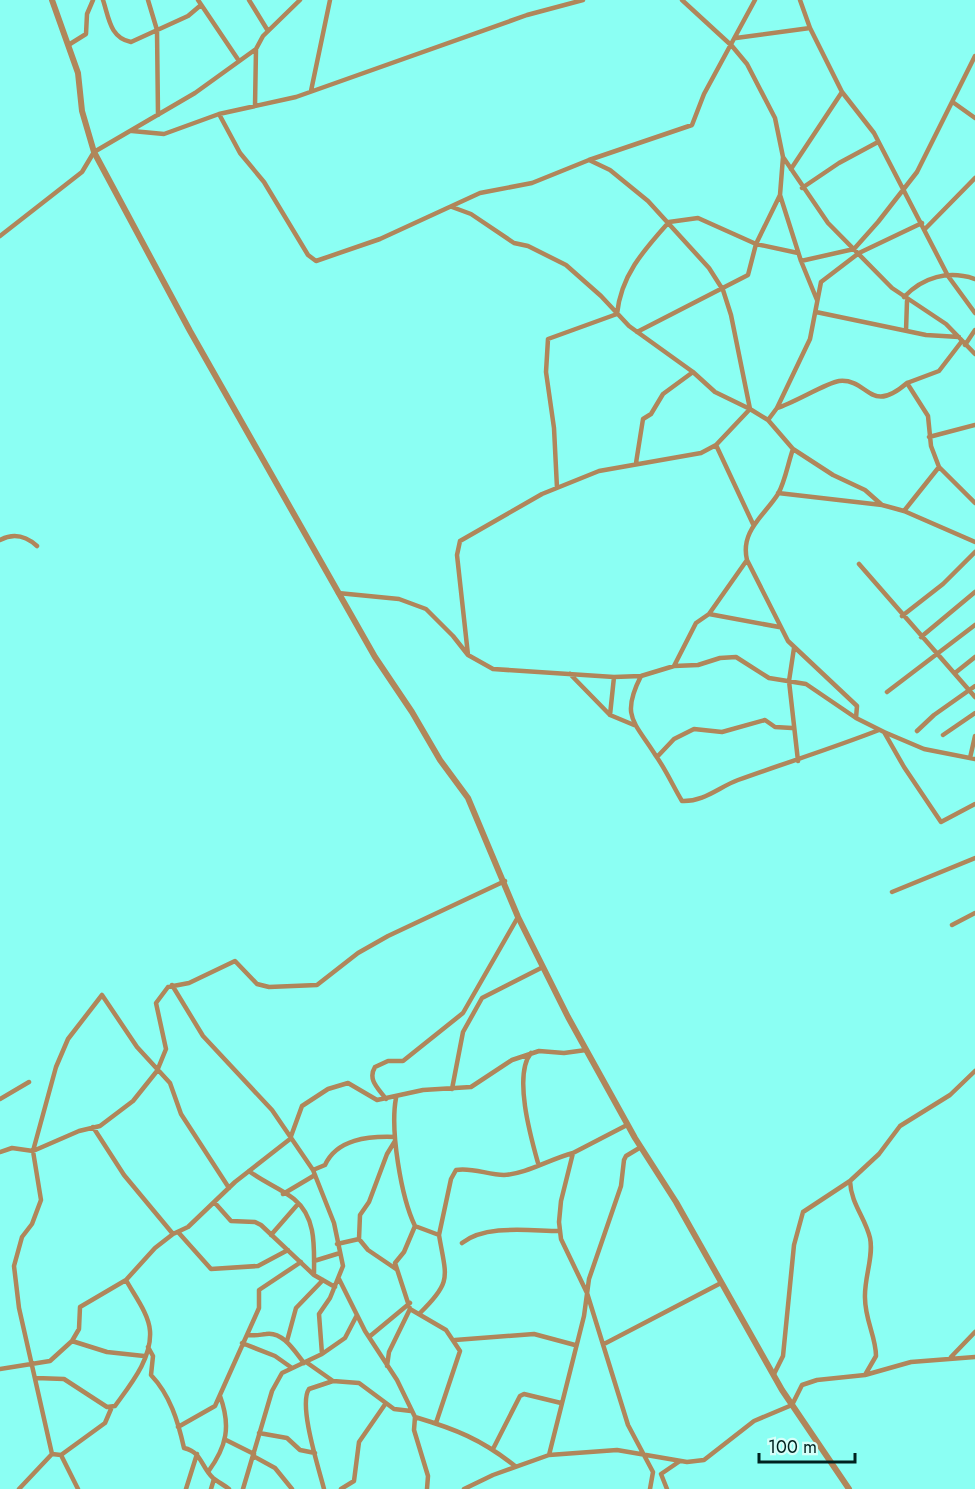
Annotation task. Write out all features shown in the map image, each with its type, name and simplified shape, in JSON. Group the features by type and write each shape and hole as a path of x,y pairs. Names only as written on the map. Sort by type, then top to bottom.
{"street":[{"path":"52,0 70,44 78,73 82,111 94,152 221,388 338,593 440,760 468,798 505,881 518,917 627,1125 792,1404 849,1489"},
{"path":"70,44 86,34 87,14 93,0"},
{"path":"103,0 114,33 122,40 131,42 147,37 188,16 200,2 240,61"},
{"path":"147,0 157,30 158,115"},
{"path":"249,0 268,31"},
{"path":"0,236 82,172 94,152 195,93 256,49 268,31 300,0"},
{"path":"311,92 330,0"},
{"path":"132,131 164,134 219,114 311,92 527,15 583,0"},
{"path":"637,332 723,290 748,275 756,244 780,195 783,158 775,118 769,104 747,64 732,46 682,0"},
{"path":"219,114 240,153 264,182 313,260 320,261 363,246 480,193 532,183 590,160 692,125 705,94 755,0"},
{"path":"800,0 810,27 842,92 878,142 948,276 975,313"},
{"path":"736,38 810,27"},
{"path":"255,106 256,49"},
{"path":"801,261 854,249 903,192 917,172 954,103 975,56"},
{"path":"790,169 842,92"},
{"path":"954,103 975,118"},
{"path":"802,188 839,163 878,142"},
{"path":"783,158 828,223 905,299 946,324 975,354"},
{"path":"590,160 609,170 648,201 704,261 723,290 731,315 750,409"},
{"path":"925,229 975,178"},
{"path":"780,195 798,253 818,302"},
{"path":"452,207 471,214 514,243 528,246 561,262 589,284 637,332 693,372 715,392 768,420 793,449 832,475 865,490 882,505"},
{"path":"617,314 619,295 630,270 669,222 698,218 756,244 798,253"},
{"path":"768,420 777,408 810,339 821,282 859,253 922,223"},
{"path":"906,331 905,299 921,282 948,276 975,279"},
{"path":"816,312 962,341"},
{"path":"557,488 554,428 547,380 547,342 550,338 617,314"},
{"path":"777,408 802,399 837,381 847,382 880,397 891,395 907,383 939,371 962,341 975,330"},
{"path":"636,463 643,419 651,414 663,394 693,372"},
{"path":"907,383 928,416 929,436 939,467 975,503"},
{"path":"468,656 457,555 459,543 557,488 598,471 701,453 716,445 750,409"},
{"path":"929,436 975,425"},
{"path":"716,445 753,524"},
{"path":"793,449 778,493 753,524 745,547 747,560 766,594 779,627 794,648 857,706 856,718"},
{"path":"904,511 939,467"},
{"path":"778,493 882,505 904,511 975,542"},
{"path":"0,540 13,536 28,538 37,546"},
{"path":"902,616 943,584 975,552"},
{"path":"674,666 696,623 709,614 747,560"},
{"path":"859,564 975,697"},
{"path":"921,637 975,592"},
{"path":"338,593 399,599 426,609 453,636 468,656 493,669 614,677 641,676 674,666 698,665 733,656 768,678 806,684 856,718 924,749 972,759 975,736"},
{"path":"709,614 779,627"},
{"path":"887,692 975,625"},
{"path":"794,648 789,681 792,728 798,761"},
{"path":"955,673 975,657"},
{"path":"570,674 610,715 634,725"},
{"path":"641,676 631,698 634,725 657,757 682,801 715,793 738,781 882,731"},
{"path":"610,715 614,677"},
{"path":"917,730 975,686"},
{"path":"943,735 975,713"},
{"path":"657,757 674,739 694,729 722,732 765,720 775,727 792,728"},
{"path":"882,731 941,822 975,804"},
{"path":"892,892 975,858"},
{"path":"0,1152 12,1148 33,1151 100,1126 133,1101 157,1071 166,1049 156,1003 168,987 189,983 235,961 257,984 269,987 317,985 358,953 388,936 505,881"},
{"path":"952,925 975,913"},
{"path":"386,1099 374,1083 372,1072 375,1067 388,1061 403,1061 463,1013 518,917"},
{"path":"452,1089 463,1032 482,998 543,967"},
{"path":"172,985 203,1036 272,1110 314,1173 334,1223 343,1266 339,1279 319,1314 322,1354"},
{"path":"52,1454 19,1308 14,1266 21,1237 32,1224 41,1200 33,1151 56,1067 68,1039 102,995 137,1047 170,1083 181,1114 229,1188"},
{"path":"0,1369 32,1362 50,1361 72,1341 79,1329 80,1307 126,1280 154,1248 215,1203 229,1188 290,1138 302,1106 328,1089 348,1083 377,1100 396,1098 423,1090 473,1087 508,1062 531,1053 544,1050 564,1053 586,1050"},
{"path":"531,1053 524,1066 524,1093 528,1125 538,1163"},
{"path":"774,1374 783,1356 794,1245 801,1216 807,1209 850,1181 879,1154 900,1126 950,1095 975,1071"},
{"path":"0,1099 29,1082"},
{"path":"396,1098 393,1114 395,1139 408,1210 415,1226 404,1252 396,1259 396,1269 410,1306 446,1330 455,1340 460,1351 436,1423"},
{"path":"420,1313 441,1294 444,1284 445,1259 440,1235 451,1179 456,1170 505,1175 527,1170 538,1163 573,1153 627,1125"},
{"path":"93,1127 124,1175 211,1269 258,1266 288,1250"},
{"path":"283,1194 325,1165 332,1152 340,1144 373,1138 395,1139"},
{"path":"395,1139 369,1203 360,1215 359,1239 368,1250 396,1269"},
{"path":"549,1455 584,1316 594,1263 621,1186 624,1160 626,1156 642,1147"},
{"path":"573,1153 561,1201 559,1231 565,1252 579,1271 587,1293 626,1420 645,1453 654,1477 650,1489"},
{"path":"249,1171 298,1204 306,1214 314,1236 314,1275"},
{"path":"850,1181 853,1203 865,1225 871,1245 865,1299 866,1318 875,1343 876,1356 865,1375"},
{"path":"215,1203 231,1221 255,1222 314,1275 335,1287"},
{"path":"271,1235 298,1204"},
{"path":"415,1226 440,1235"},
{"path":"462,1243 481,1234 499,1231 559,1231"},
{"path":"338,1244 359,1239"},
{"path":"314,1261 340,1253"},
{"path":"178,1427 209,1412 220,1396 259,1308 259,1290 301,1262"},
{"path":"339,1279 415,1417 414,1430 428,1476 427,1489"},
{"path":"52,1454 61,1455 105,1423 111,1408 139,1372 148,1347 150,1330 126,1280"},
{"path":"287,1341 287,1332 296,1308 323,1280"},
{"path":"604,1344 722,1283"},
{"path":"369,1337 410,1306"},
{"path":"387,1366 389,1352 410,1306"},
{"path":"243,1489 272,1390 282,1373 322,1354 345,1338 357,1315"},
{"path":"951,1358 975,1332"},
{"path":"247,1335 257,1337 270,1334 287,1341 305,1362 333,1381"},
{"path":"455,1340 534,1334 575,1345"},
{"path":"72,1341 107,1352 144,1356"},
{"path":"242,1343 275,1356 292,1368"},
{"path":"148,1347 153,1356 151,1375 164,1390 184,1448 192,1449 214,1479 230,1489"},
{"path":"464,1489 515,1466 549,1455 609,1450 645,1453 680,1461 704,1460 754,1421 792,1404 802,1385 817,1380 865,1375 911,1362 975,1357"},
{"path":"36,1378 64,1379 111,1408"},
{"path":"324,1489 307,1421 305,1395 309,1389 333,1381 359,1383 394,1409 411,1411"},
{"path":"493,1449 520,1395 561,1403"},
{"path":"208,1472 219,1457 226,1440 228,1423 220,1396"},
{"path":"341,1489 354,1480 359,1442 386,1403"},
{"path":"415,1417 460,1431 493,1449 515,1466"},
{"path":"259,1433 287,1438 300,1450 315,1453"},
{"path":"226,1440 275,1468 292,1489"},
{"path":"19,1489 52,1454"},
{"path":"186,1489 197,1454"},
{"path":"61,1455 78,1489"},
{"path":"667,1489 661,1474 680,1461"},
{"path":"212,1489 214,1479"}]}
